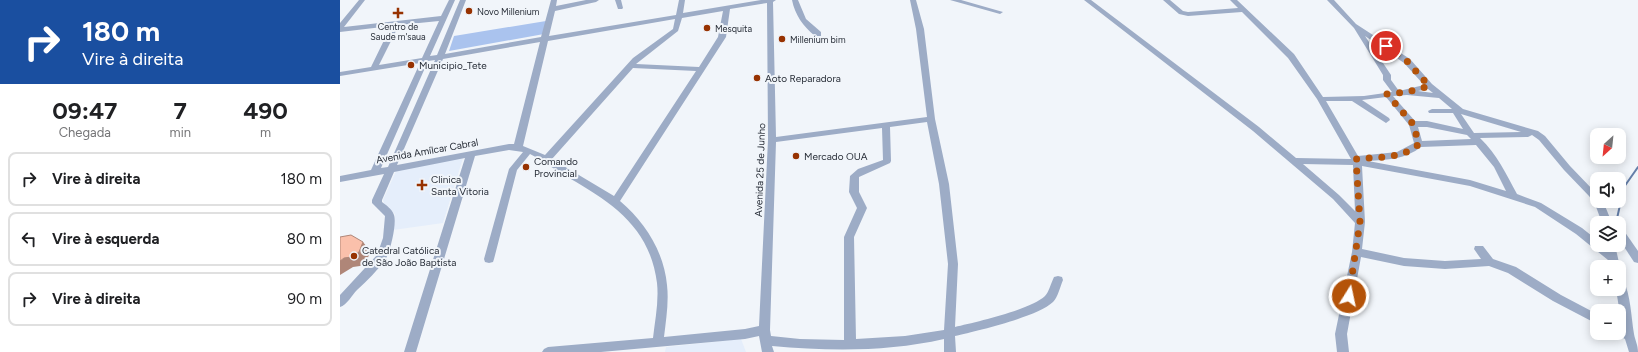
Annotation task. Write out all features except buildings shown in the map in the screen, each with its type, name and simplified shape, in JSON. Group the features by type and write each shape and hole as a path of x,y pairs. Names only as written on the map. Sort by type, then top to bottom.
{"street":[{"path":"340,29 362,0"},
{"path":"375,172 452,0"},
{"path":"340,303 382,257 388,238 390,216 387,211 377,204 377,200 425,94 463,0"},
{"path":"554,0 518,147 546,160 615,202 638,225 655,254 662,284 658,342"},
{"path":"553,9 596,0"},
{"path":"618,0 620,8"},
{"path":"546,160 631,66 646,52 676,30 682,0"},
{"name":"Avenida 25 de Junho","path":"768,352 765,335 772,140 770,0"},
{"path":"340,74 753,2 773,0"},
{"path":"795,0 801,17 807,26 818,34"},
{"path":"913,0 920,29 931,119 944,184 952,264 949,334 950,352"},
{"path":"953,0 1000,12"},
{"path":"1087,0 1226,105 1295,161 1336,197 1360,222"},
{"path":"1166,0 1181,13 1188,14 1243,10"},
{"path":"1233,0 1291,56 1321,99 1356,160 1360,222 1357,252 1341,334 1343,352"},
{"path":"1330,0 1354,25 1388,75 1386,80 1397,93"},
{"path":"615,202 722,37 727,7"},
{"path":"340,29 444,18"},
{"path":"373,69 396,24"},
{"path":"1354,25 1407,61 1429,86 1458,111 1473,137 1487,151 1498,166 1513,196"},
{"path":"631,66 700,69"},
{"path":"1321,99 1355,99 1408,92 1429,86"},
{"path":"1408,92 1440,96"},
{"path":"1387,94 1413,124 1419,144"},
{"path":"1355,99 1386,120"},
{"path":"1432,111 1458,111 1535,133 1542,138 1567,168 1592,194 1599,204 1604,216"},
{"path":"772,140 931,119"},
{"path":"1413,124 1427,124 1473,137"},
{"path":"850,345 849,237 862,208 854,192 854,176 860,171 878,166 887,161 886,125"},
{"path":"1295,161 1356,160 1399,155 1415,148 1419,144 1473,137 1535,133"},
{"name":"Avenida Amílcar Cabral","path":"340,179 471,154 518,147"},
{"path":"490,259 513,169 528,151"},
{"path":"410,352 471,154"},
{"path":"1356,160 1470,183 1538,205 1579,231 1612,257"},
{"path":"1626,241 1638,259"},
{"path":"1480,248 1489,262"},
{"path":"1357,252 1404,262 1445,265 1489,262 1512,270 1557,298 1590,315"},
{"path":"1611,252 1613,260"},
{"path":"548,352 745,334 765,335 785,342 850,345 898,343 949,334 1040,306 1050,298 1058,280"},
{"path":"1626,336 1635,352"}],"shaded area":[{"path":"546,21 544,34 449,51 454,36"},
{"name":"Clinica Santa Vitoria","path":"463,158 443,223 393,230 395,214 385,207 383,200 397,169"},
{"path":"741,339 746,352 665,352 666,347"}],"waterway":[{"path":"1618,216 1624,187 1638,167"}],"place":[{"name":"Novo Millenium","path":"469,11"},
{"name":"Centro de Saude m'saua","path":"398,13"},
{"name":"Mesquita","path":"707,28"},
{"name":"Millenium bim","path":"782,39"},
{"name":"Municipio_Tete","path":"411,65"},
{"name":"Aoto Reparadora","path":"757,78"},
{"name":"Mercado OUA","path":"796,156"},
{"name":"Comando Provincial","path":"526,167"},
{"name":"Clinica Santa Vitoria","path":"422,185"},
{"name":"Catedral Católica de São João Baptista","path":"354,256"}],"route":[{"path":"1349,296 1357,252 1361,210 1356,159 1399,155 1415,148 1419,144 1413,124 1387,94 1408,92 1429,86 1407,61 1386,46"}]}
